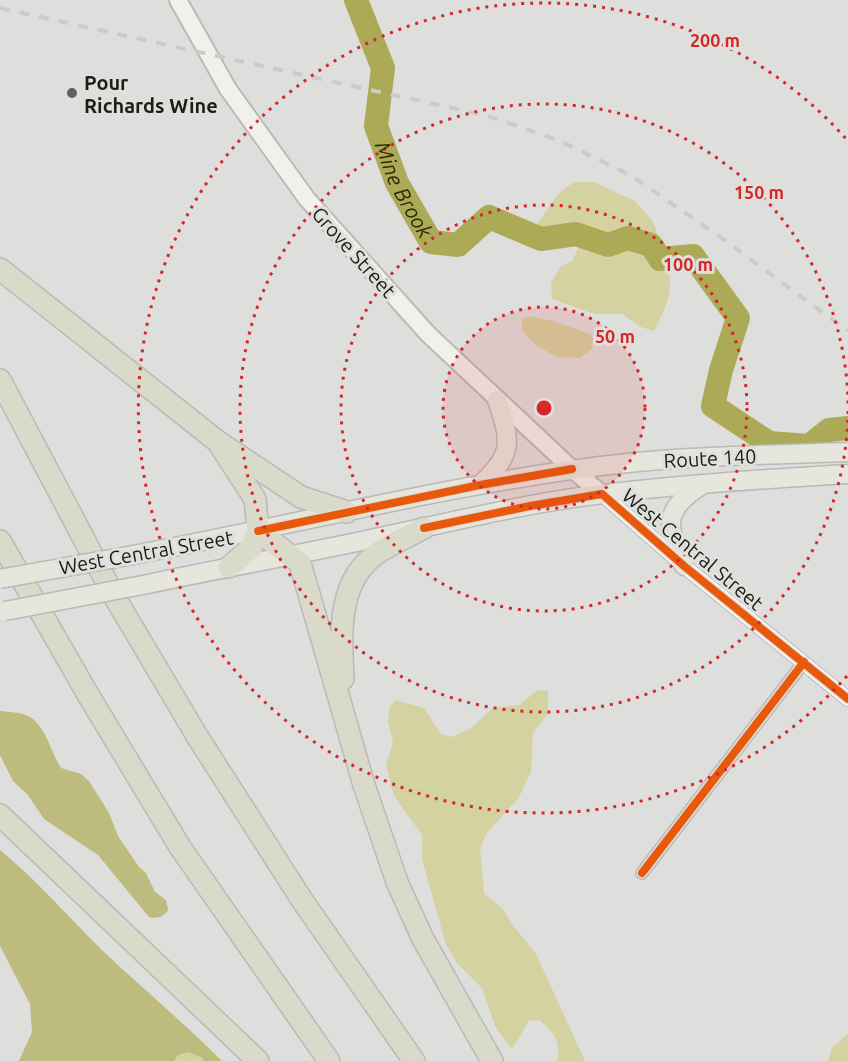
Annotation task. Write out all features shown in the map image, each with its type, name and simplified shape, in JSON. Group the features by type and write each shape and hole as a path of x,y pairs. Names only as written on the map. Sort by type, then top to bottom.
{"highway":[{"path":"0,268 217,441 301,497 347,512"},
{"path":"0,380 114,596 198,736 302,900 414,1061"},
{"path":"217,441 255,499 258,531 251,548 229,567"},
{"path":"346,722 341,639 343,613 349,589 356,576 378,553 424,528"},
{"path":"258,531 300,563 364,785 409,912 446,983 492,1061"},
{"path":"0,541 79,679 180,847 329,1061"},
{"path":"0,815 258,1061"}],"main road":[{"name":"Grove Street","path":"178,0 228,89 307,199 428,334 572,469"},
{"path":"480,485 496,470 508,446 506,425 497,400"},
{"name":"Route 140","path":"572,469 708,456 848,452"},
{"name":"West Central Street","path":"0,579 572,469 602,494"},
{"name":"Route 140","path":"602,494 726,482 848,474"},
{"path":"684,566 671,537 671,516 683,497 704,484"},
{"name":"West Central Street","path":"2,611 293,556 530,506 602,494"}],"street":[{"name":"West Central Street","path":"602,494 684,566 848,699"},
{"path":"642,873 804,662"}],"shaded area":[{"path":"574,182 594,182 635,201 651,219 659,241 645,259 649,266 668,272 670,280 667,302 654,331 641,327 622,314 594,314 552,299 551,283 561,266 572,261 578,249 568,240 542,234 537,224 559,193"},
{"path":"528,316 553,321 590,334 593,339 592,349 580,358 556,357 534,344 522,330 522,320"},
{"path":"538,690 548,691 548,713 533,733 531,772 519,797 487,833 480,848 484,893 503,909 536,954 585,1061 557,1061 557,1042 539,1020 529,1021 512,1049 496,1028 482,988 456,962 446,945 422,859 422,835 394,796 386,765 393,742 388,721 390,706 396,700 424,708 441,734 452,737 470,729 493,708 519,705"},
{"path":"0,711 22,714 34,720 44,732 61,768 81,774 89,781 109,813 118,836 139,867 146,873 155,892 166,900 168,910 162,916 149,917 98,855 44,819 28,795 13,781 0,755"},
{"path":"0,850 104,952 222,1061 204,1061 201,1057 187,1052 177,1056 174,1061 19,1061 32,1032 30,1004 0,946"},
{"path":"848,1034 848,1061 828,1061 832,1048"},
{"path":"187,1052 201,1057 204,1061 174,1061 177,1056"}],"waterway":[{"name":"Mine Brook","path":"356,0 383,68 376,126 397,183 431,242 458,245 489,217 541,239 576,234 608,245 628,238 651,245 660,259 693,256 738,318 721,370 713,406 769,443 809,446 829,430 848,428"}],"railway":[{"path":"0,8 488,116 560,141 632,176 848,331"}],"cycle path":[{"path":"258,531 480,485 572,469"},
{"path":"424,528 602,494 684,566 848,699"},
{"path":"642,873 804,662"}],"place":[{"name":"Pour Richards Wine","path":"72,93"}]}
